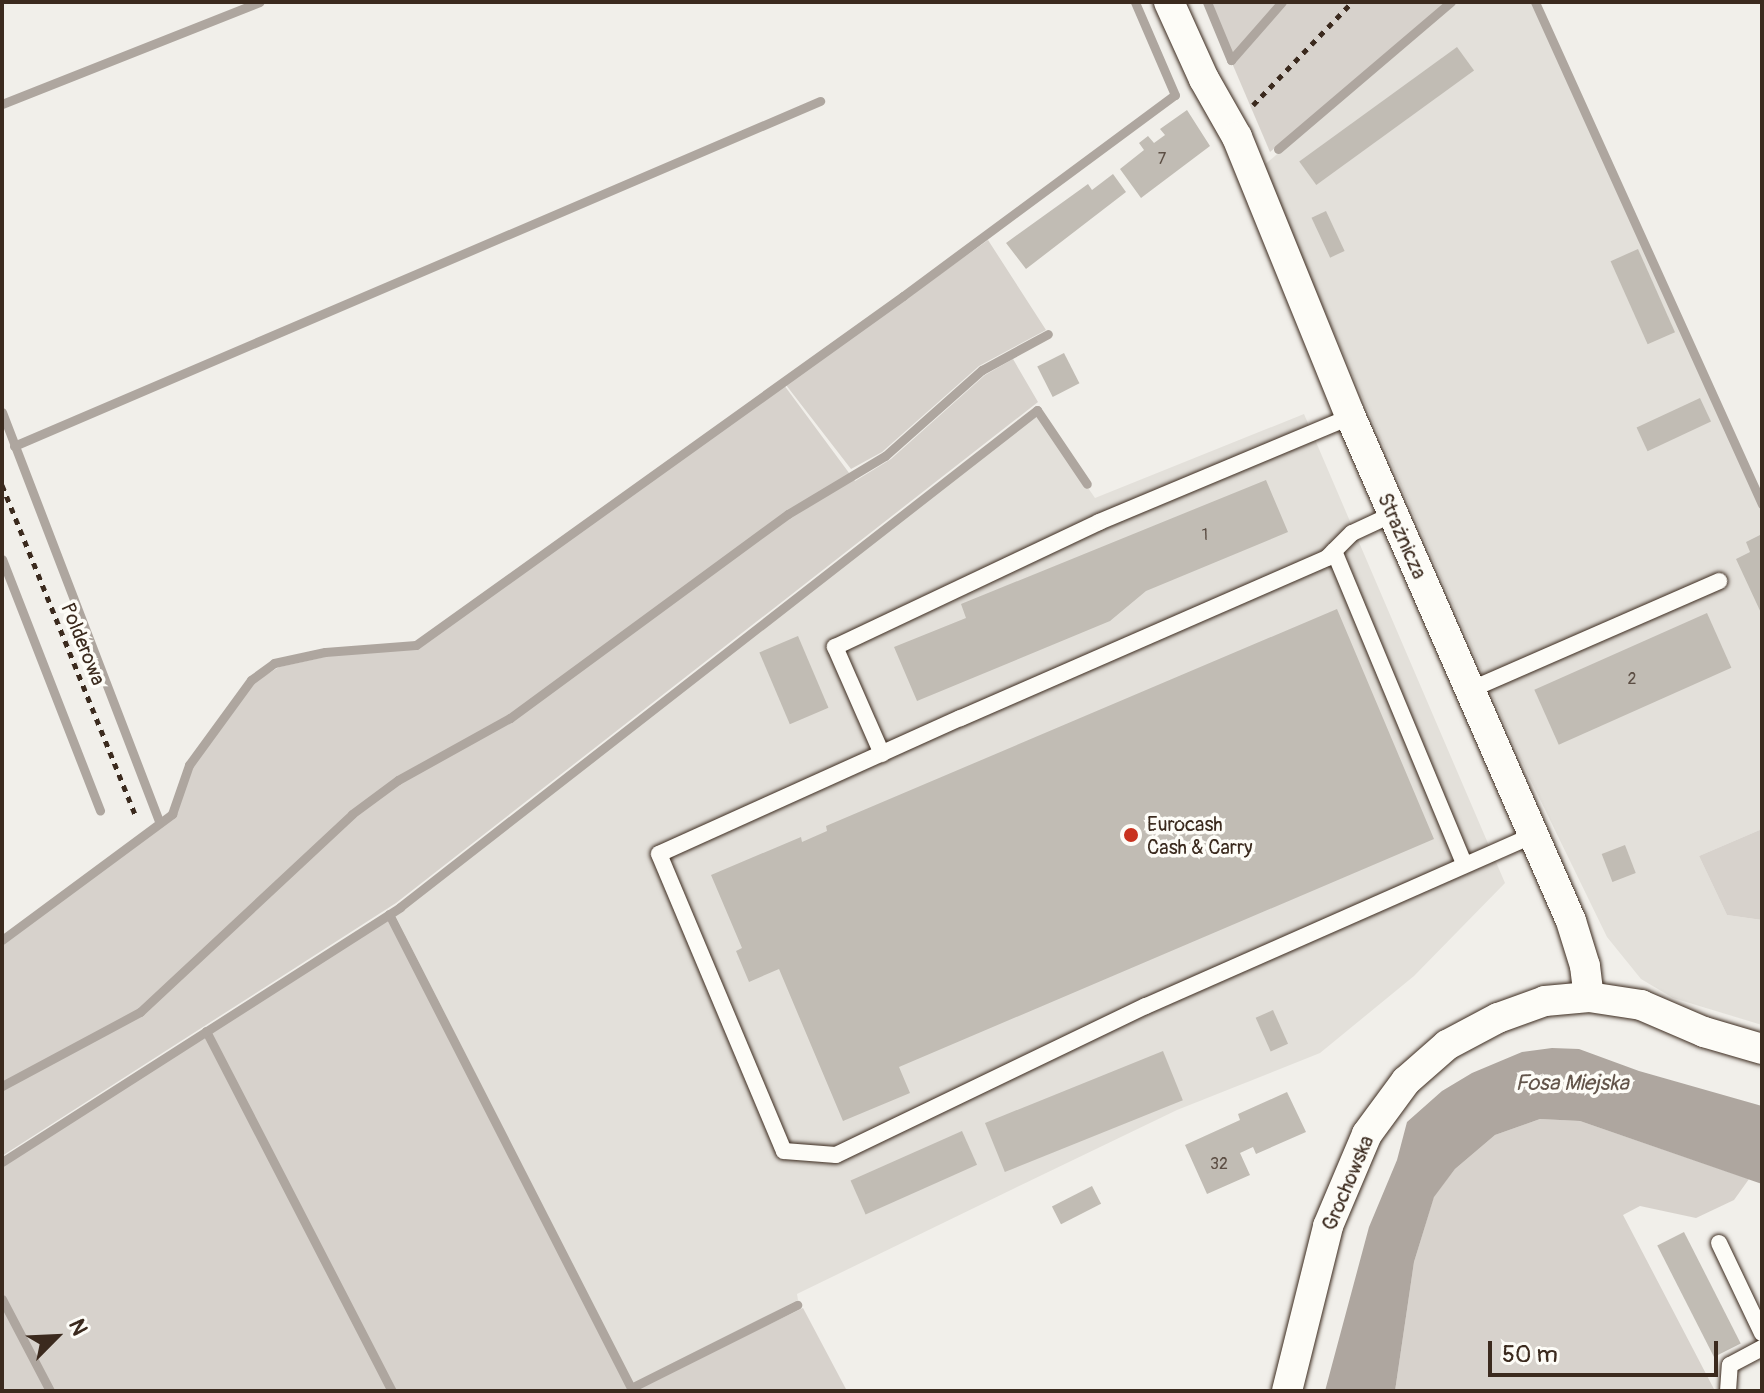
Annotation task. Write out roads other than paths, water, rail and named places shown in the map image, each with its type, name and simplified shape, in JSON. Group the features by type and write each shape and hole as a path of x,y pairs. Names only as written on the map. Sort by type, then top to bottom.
{"street":[{"name":"Strażnicza","path":"1169,2 1204,79 1232,127 1350,417 1571,921 1585,966 1589,997"},
{"name":"Grochowska","path":"1287,1391 1328,1226 1367,1134 1406,1081 1447,1045 1498,1018 1545,1001 1589,997 1641,1005 1704,1032 1762,1049"}],"lane":[{"path":"882,754 835,647 1099,522 1350,417"},
{"path":"1393,514 1352,533 1327,558 659,854 784,1151 836,1155 1146,1006 1534,835"},
{"path":"1334,551 1464,864"},
{"path":"1470,690 1719,581"},
{"path":"1719,1243 1762,1333"},
{"path":"1728,1391 1730,1365 1762,1348"}],"water":[{"name":"Fosa Miejska","path":"1552,1048 1579,1049 1639,1071 1762,1106 1762,1184 1580,1121 1540,1119 1495,1135 1455,1169 1434,1197 1414,1262 1395,1391 1325,1391 1369,1227 1397,1160 1407,1122 1442,1091 1472,1073 1522,1052"}],"waterway":[{"path":"2,104 260,2"},
{"path":"2,940 172,814 189,765 251,680 274,663 325,652 416,645 903,296 1175,95 1135,2"},
{"path":"1207,2 1231,60 1282,2"},
{"path":"1278,149 1451,2"},
{"path":"1535,2 1762,504"},
{"path":"14,446 820,101"},
{"path":"2,1086 140,1012 352,814 398,780 510,718 788,514 885,456 982,370 1048,334"},
{"path":"2,1162 400,907 1037,410 1087,484"},
{"path":"2,412 160,823"},
{"path":"2,559 100,811"},
{"path":"389,914 631,1388 797,1305"},
{"path":"206,1031 392,1391"},
{"path":"2,1299 50,1391"}],"place":[{"name":"Eurocash Cash & Carry","path":"1131,835"}]}
